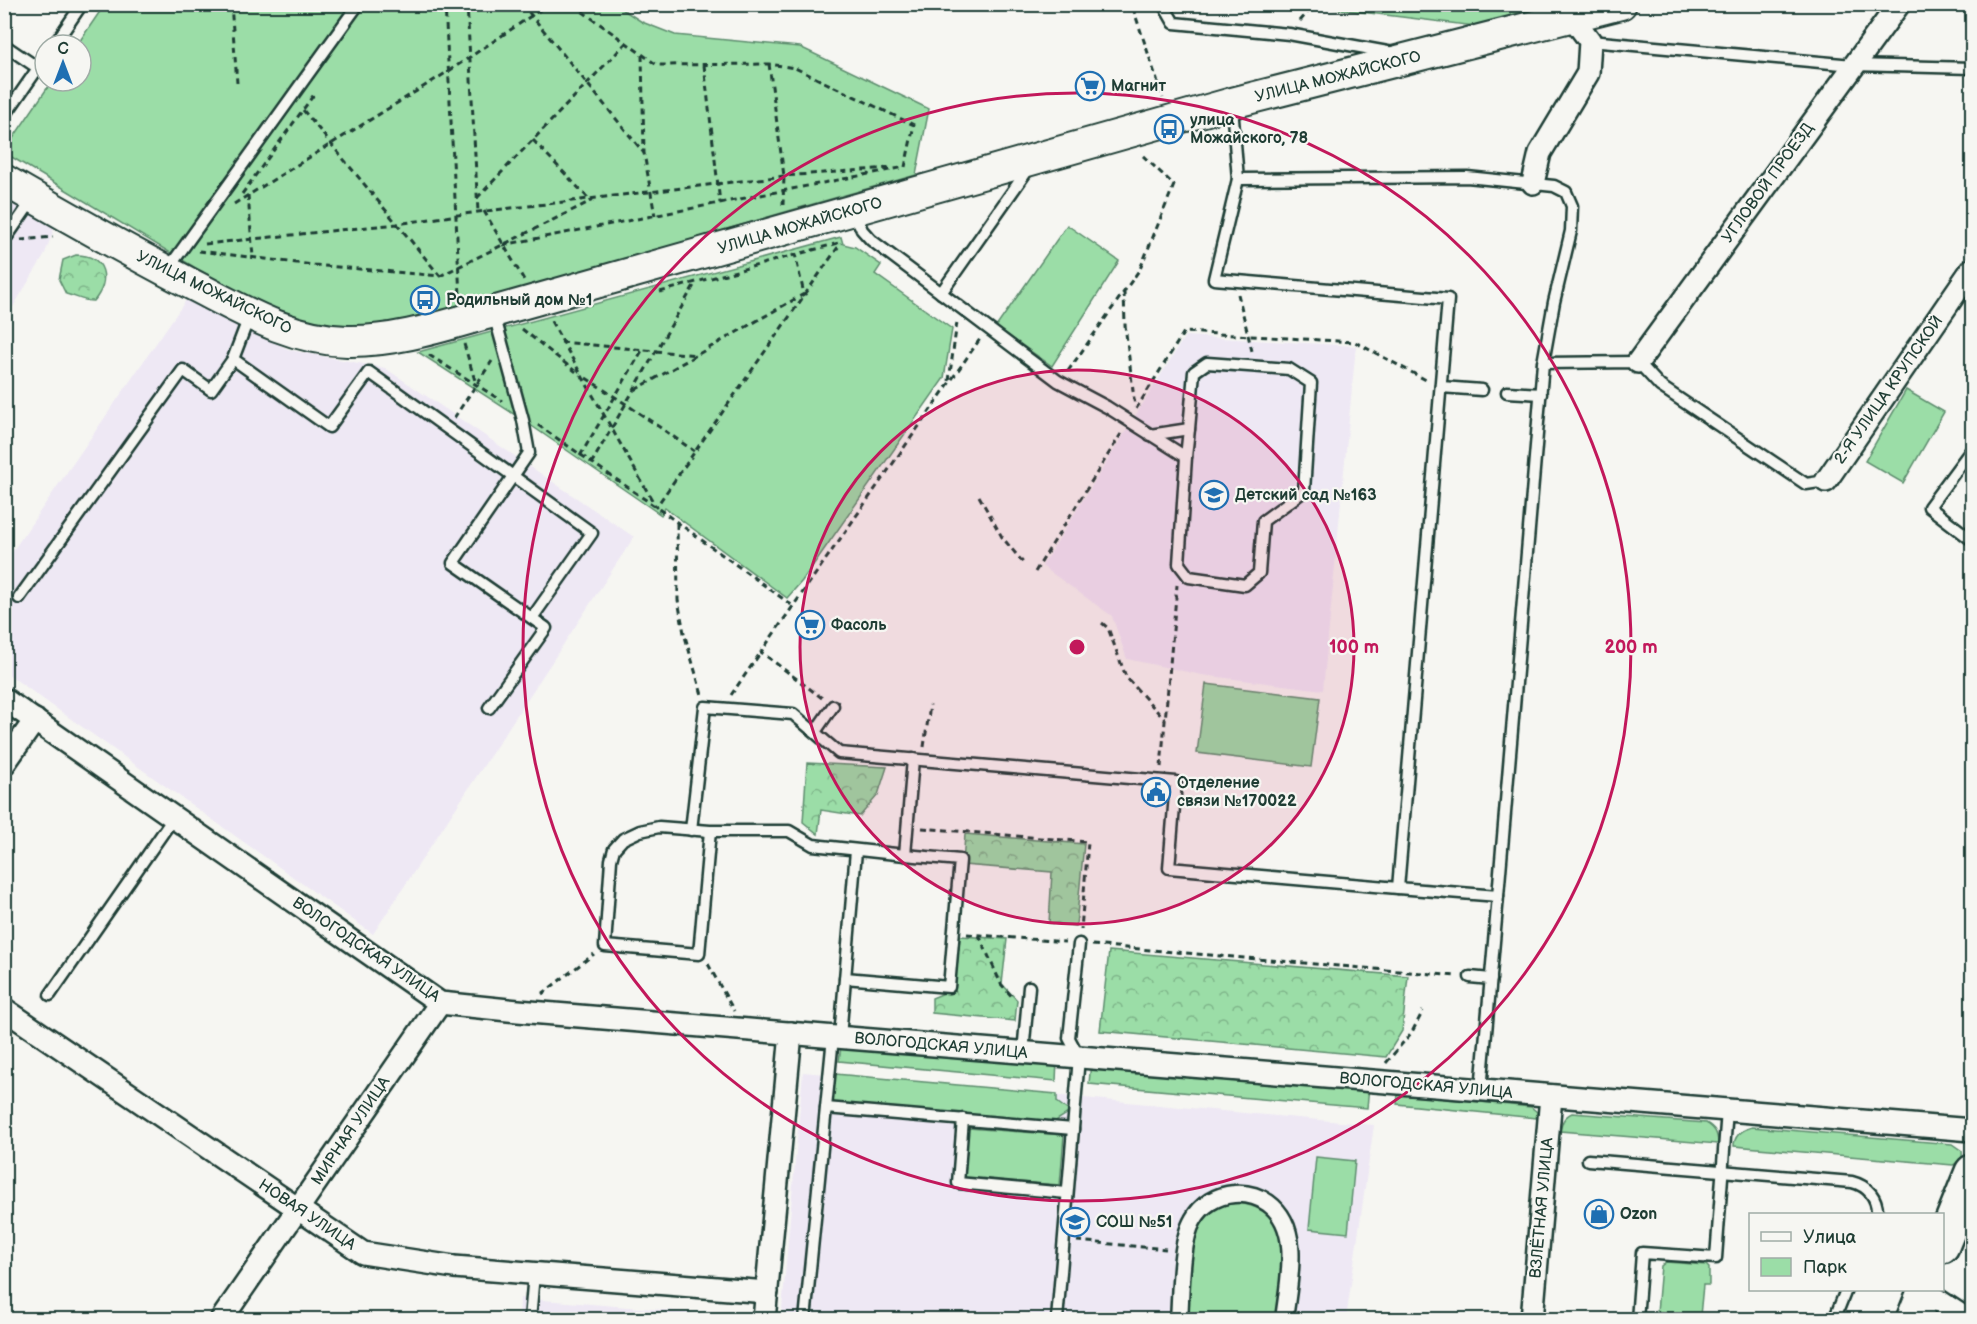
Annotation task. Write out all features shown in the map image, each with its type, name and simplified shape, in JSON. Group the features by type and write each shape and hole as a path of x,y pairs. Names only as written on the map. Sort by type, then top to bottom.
{"main road":[{"name":"УЛИЦА МОЖАЙСКОГО","path":"4,180 167,271 251,314 296,333 322,339 350,341 403,335 499,330 854,211 1232,103 1417,58 1621,4"},
{"path":"1944,1241 1972,1172"}],"street":[{"name":"УГЛОВОЙ ПРОЕЗД","path":"1638,362 1899,4"},
{"path":"1533,183 1540,153 1588,73 1590,41 1572,17"},
{"name":"2-Я УЛИЦА КРУПСКОЙ","path":"1826,480 1972,269"},
{"name":"ВОЛОГОДСКАЯ УЛИЦА","path":"4,699 440,1003 1972,1130"},
{"path":"4,764 35,720"},
{"name":"МИРНАЯ УЛИЦА","path":"222,1320 440,1003"},
{"name":"НОВАЯ УЛИЦА","path":"4,1009 363,1254 454,1267 767,1292"},
{"path":"764,1320 790,1033"},
{"name":"ВЗЛЁТНАЯ УЛИЦА","path":"1532,1320 1551,1096"},
{"path":"1179,1320 1186,1241 1193,1219 1210,1202 1220,1197 1244,1194 1266,1201 1283,1218 1288,1229 1290,1252 1284,1320"},
{"path":"1173,1320 1182,1231"},
{"path":"1920,1300 1968,1320"}],"lane":[{"path":"62,33 82,4"},
{"path":"1163,4 1174,23 1289,34 1417,58"},
{"path":"167,271 357,6"},
{"path":"1590,41 1853,65 1972,68"},
{"path":"4,45 33,65"},
{"path":"4,117 33,75"},
{"path":"1232,103 1238,179 1214,279 1448,299 1398,888"},
{"path":"941,293 1036,159"},
{"path":"1238,179 1467,177 1554,186 1566,192 1572,206 1567,253 1554,302 1543,363 1481,1090"},
{"path":"4,241 34,197"},
{"path":"854,211 861,230 871,240 1058,381 1129,421 1186,457"},
{"path":"19,598 183,370 210,390 233,359 251,314"},
{"path":"489,708 546,627 453,563 529,453 499,330"},
{"path":"233,359 329,427 369,372 592,533 532,618"},
{"path":"1543,363 1638,362 1660,386 1806,484 1826,480"},
{"path":"1207,363 1289,369 1311,383 1304,491 1263,521 1259,573 1245,585 1190,577 1179,564 1189,429 1194,372 1207,363"},
{"path":"1441,387 1482,390"},
{"path":"1507,392 1541,394"},
{"path":"1150,435 1189,429"},
{"path":"1972,449 1929,507 1972,540"},
{"path":"815,732 833,706"},
{"path":"691,830 705,707 722,708 793,714 839,753 1176,782 1169,868 1498,896"},
{"path":"905,855 918,760"},
{"path":"50,995 174,817"},
{"path":"710,831 699,954 605,946 611,860 614,849 624,839 640,831 659,827 710,831 789,831 813,845 960,860 949,987 845,978"},
{"path":"805,1320 826,1108 845,978 856,851"},
{"path":"1057,1320 1079,1057 1069,1038 1079,944"},
{"path":"1470,977 1491,979"},
{"path":"1023,1053 1029,987"},
{"path":"826,1108 1073,1129"},
{"path":"1637,1320 1642,1252 1716,1258 1727,1110"},
{"path":"963,1119 958,1183 1067,1193"},
{"path":"1588,1160 1862,1184 1875,1198 1877,1213"},
{"path":"530,1320 534,1273"},
{"path":"1834,1320 1846,1291"}],"path":[{"path":"231,4 237,83"},
{"path":"445,4 459,267"},
{"path":"467,4 478,212"},
{"path":"522,4 644,153"},
{"path":"234,204 449,71 549,4"},
{"path":"572,4 657,65 769,64 795,68 914,125 905,167"},
{"path":"1066,4 1133,8 1149,4"},
{"path":"1289,34 1315,4"},
{"path":"1133,8 1166,106"},
{"path":"477,198 626,43"},
{"path":"642,55 644,153 655,216"},
{"path":"769,64 784,176 783,213"},
{"path":"704,65 720,203"},
{"path":"303,110 440,276"},
{"path":"533,140 589,199"},
{"path":"1058,381 1071,368 1140,269 1174,185 1137,150"},
{"path":"203,244 397,224 478,212 784,176 905,167"},
{"path":"503,245 905,167"},
{"path":"247,187 253,258"},
{"path":"197,251 440,276 596,198"},
{"path":"483,212 503,245 536,316 551,321 656,507"},
{"path":"652,294 842,242 656,507"},
{"path":"793,249 804,294"},
{"path":"1234,280 1249,334"},
{"path":"591,464 696,282"},
{"path":"1035,572 1136,409 1125,325 1124,292"},
{"path":"635,390 804,294"},
{"path":"949,383 958,315"},
{"path":"536,316 522,329 584,378 694,451"},
{"path":"722,708 987,327"},
{"path":"454,345 499,330"},
{"path":"447,428 477,385 499,330"},
{"path":"561,342 697,355"},
{"path":"464,343 477,385"},
{"path":"580,456 643,349"},
{"path":"435,350 425,353 520,413 793,606"},
{"path":"979,496 1002,537 1025,565"},
{"path":"677,523 678,600 684,633 705,707"},
{"path":"1159,780 1179,564"},
{"path":"1102,623 1108,628 1126,677 1165,720"},
{"path":"761,652 833,706"},
{"path":"918,760 930,705"},
{"path":"908,827 1088,842 1079,944"},
{"path":"953,933 1470,977"},
{"path":"979,935 1001,984 1026,1013"},
{"path":"1032,945 1033,940"},
{"path":"518,1011 605,946"},
{"path":"1386,1063 1412,1032 1423,1011"},
{"path":"1064,1239 1180,1250"}],"shaded area":[{"path":"5,189 58,218 44,256 5,320"},
{"path":"186,300 290,350 385,368 634,537 373,934 5,672 5,562"},
{"name":"Детский сад №163","path":"1185,336 1356,346 1323,690 1202,675 1127,659 1112,616 1042,566"},
{"name":"СОШ №51","path":"803,1072 1374,1125 1346,1319 781,1320"},
{"path":"520,1298 735,1316 734,1320 519,1320"}],"green space":[{"path":"105,4 616,5 642,22 675,35 800,47 929,109 916,175 476,303 389,325 350,329 284,316 194,267 5,153 44,93 93,93 93,33 85,33"},
{"path":"1304,5 1558,5 1475,26"},
{"path":"1067,225 1119,261 1052,366 996,327"},
{"path":"841,237 843,244 855,247 881,265 875,274 952,329 944,378 802,581 787,598 665,508 661,515 523,420 418,352"},
{"path":"76,255 94,259 103,270 103,285 94,301 66,294 59,280 63,260"},
{"path":"1906,390 1944,412 1903,483 1865,461"},
{"path":"1206,684 1320,698 1311,767 1197,753"},
{"path":"807,763 887,767 878,795 860,816 821,810 818,834 803,822"},
{"path":"965,834 1084,844 1076,926 1049,923 1052,872 963,865"},
{"path":"960,936 1007,939 1002,984 1017,1000 1015,1021 932,1013 932,998 954,989"},
{"path":"1109,951 1408,976 1402,1031 1386,1057 1100,1031"},
{"path":"842,1039 1057,1059 1056,1081 839,1061"},
{"path":"1091,1062 1369,1086 1367,1108 1089,1084"},
{"path":"835,1074 1057,1094 1057,1102 1070,1112 1054,1122 832,1103"},
{"path":"1398,1094 1531,1107 1537,1112 1536,1118 1397,1104"},
{"path":"1572,1113 1706,1123 1715,1132 1718,1144 1560,1131 1565,1118"},
{"path":"1752,1127 1952,1144 1962,1151 1962,1156 1960,1161 1953,1165 1734,1146 1739,1134"},
{"path":"968,1128 1064,1135 1060,1185 964,1178"},
{"path":"1316,1157 1355,1161 1348,1233 1309,1229"},
{"path":"1236,1203 1256,1208 1270,1217 1278,1231 1283,1265 1278,1319 1184,1320 1192,1244 1198,1224 1212,1211"},
{"path":"1666,1262 1706,1265 1709,1268 1709,1285 1703,1285 1700,1316 1657,1312 1661,1266"}],"place":[{"name":"Магнит","path":"1090,86"},
{"name":"улица Можайского, 78","path":"1169,129"},
{"name":"Родильный дом №1","path":"425,300"},
{"name":"Детский сад №163","path":"1214,495"},
{"name":"Фасоль","path":"810,625"},
{"name":"Отделение связи №170022","path":"1156,792"},
{"name":"Ozon","path":"1599,1214"},
{"name":"СОШ №51","path":"1075,1222"}]}
